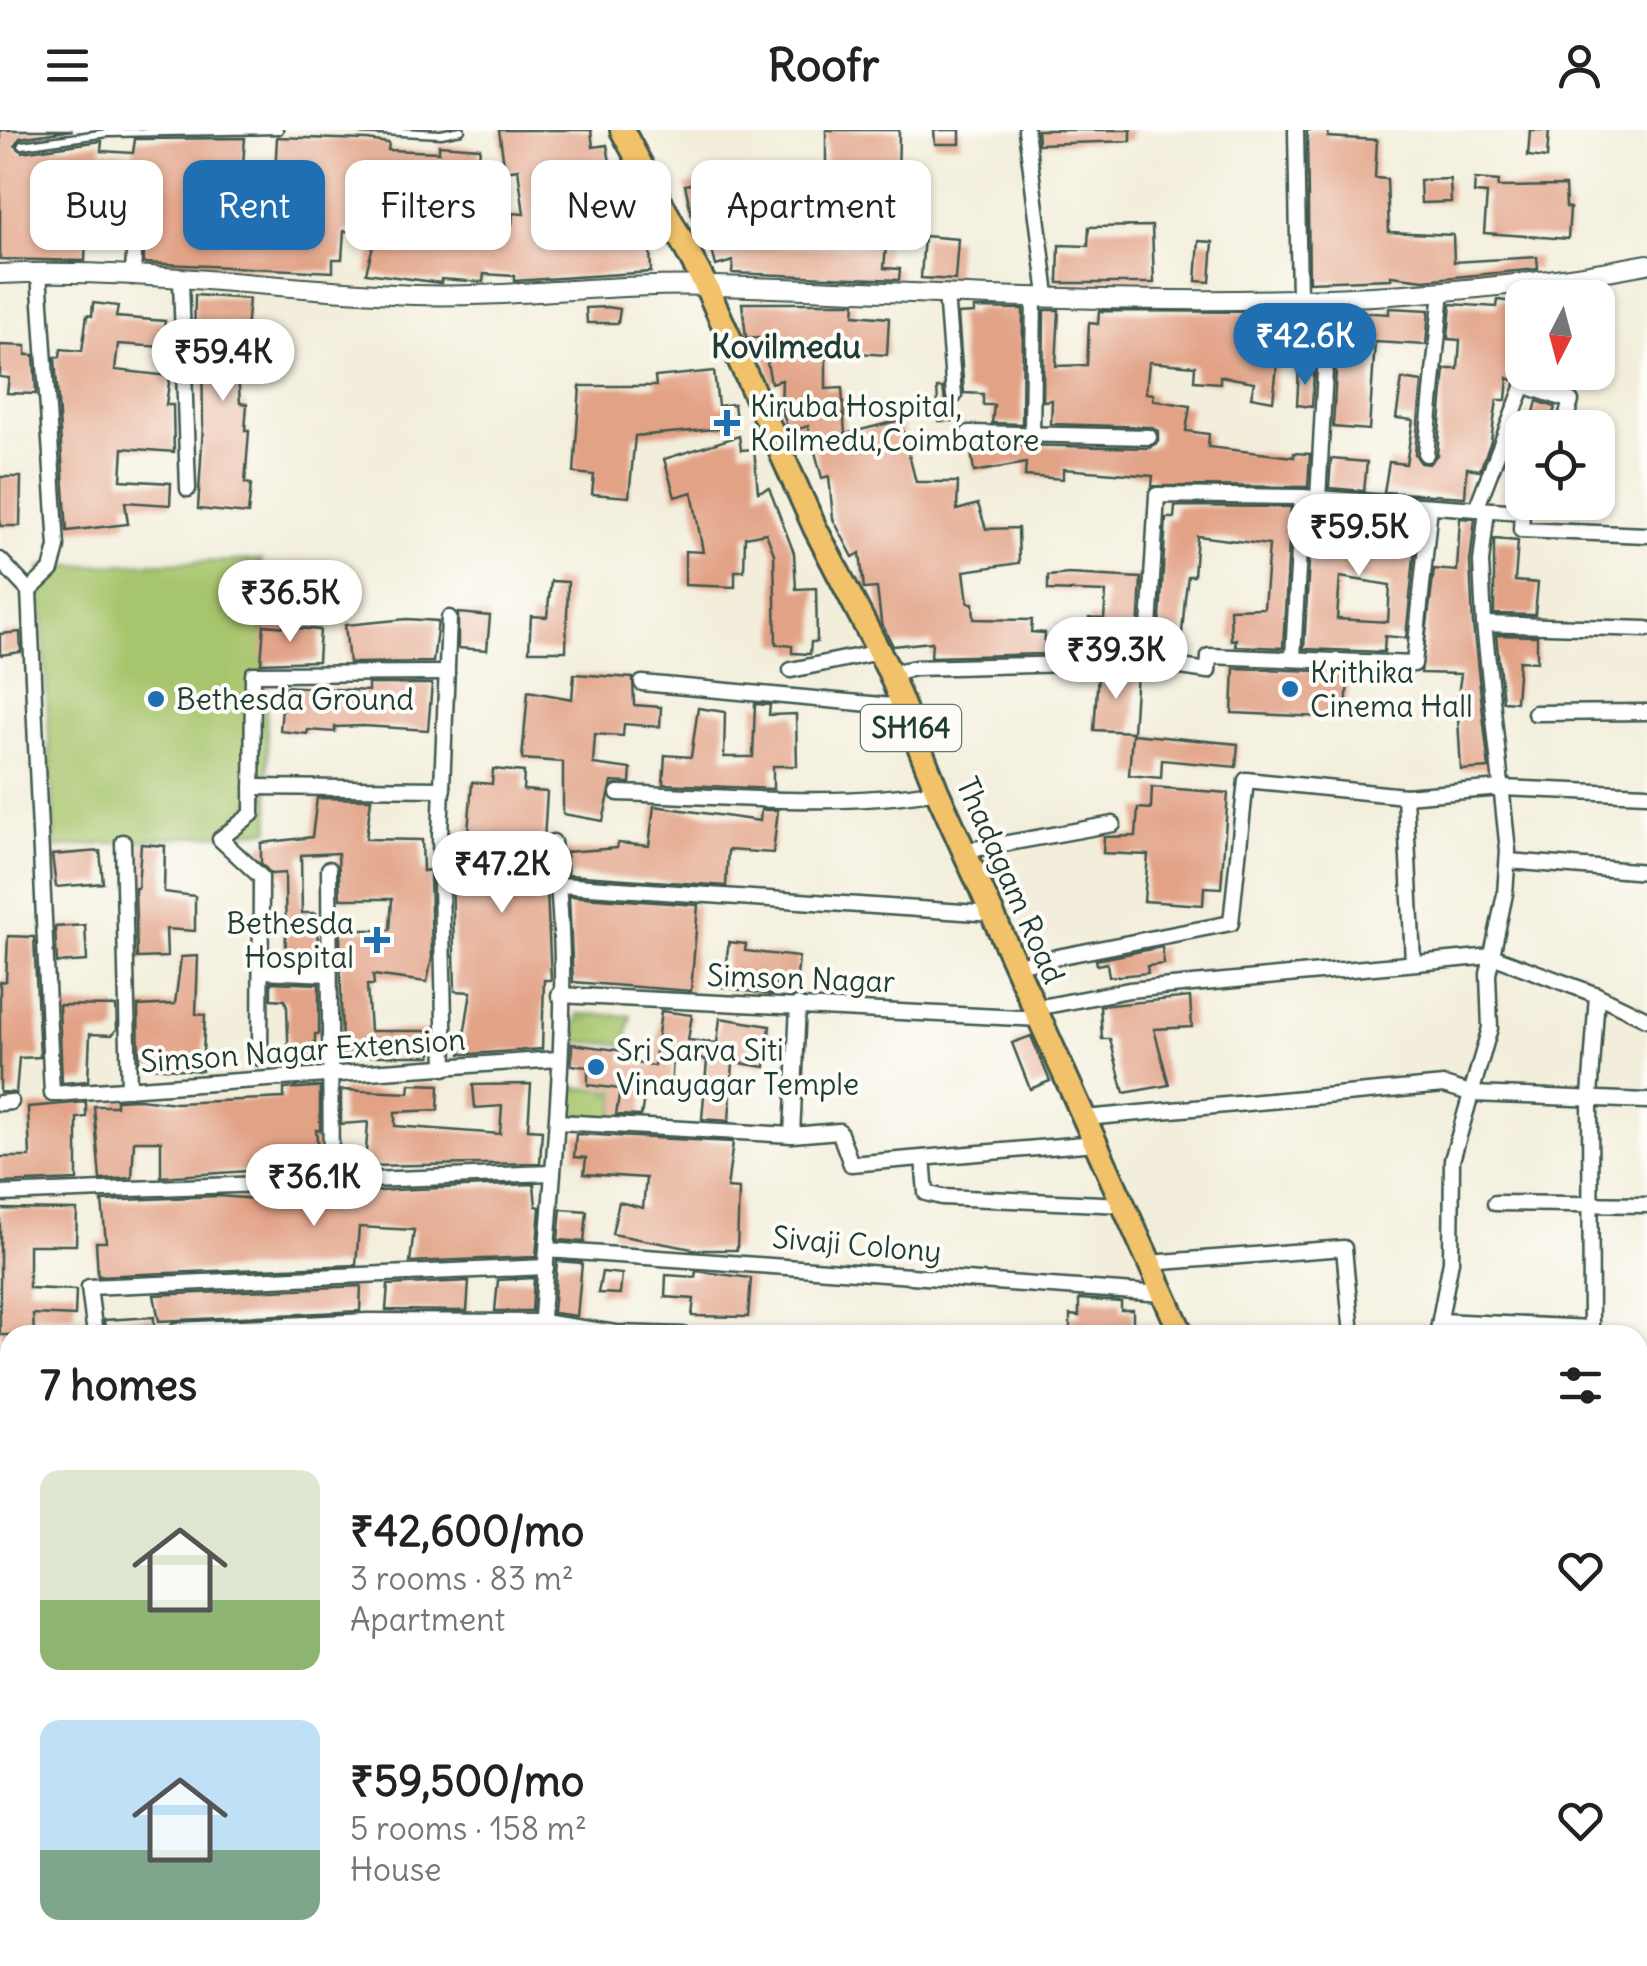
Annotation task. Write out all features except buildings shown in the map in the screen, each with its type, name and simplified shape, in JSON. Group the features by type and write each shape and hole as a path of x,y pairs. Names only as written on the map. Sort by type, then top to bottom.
{"main road":[{"name":"Thadagam Road","path":"622,130 706,286 815,528 884,663 937,791 1177,1325"}],"street":[{"path":"1026,130 1040,296 1032,432"},
{"path":"1296,130 1299,298"},
{"path":"133,277 134,250"},
{"path":"1583,280 1647,264"},
{"path":"1,558 29,591 51,570 57,547 40,273"},
{"path":"0,274 133,277 414,294 706,286 1093,300 1505,290"},
{"path":"181,280 188,489"},
{"path":"1426,454 1442,291"},
{"path":"946,294 954,396"},
{"path":"1293,657 1329,296"},
{"path":"1439,1325 1452,1262 1452,1160 1490,1028 1492,956 1508,861 1484,624 1482,509 1522,390"},
{"path":"1548,390 1571,401 1568,410"},
{"path":"968,433 1149,437"},
{"path":"1146,662 1156,495 1310,498 1522,512 1521,530 1647,535"},
{"path":"790,670 884,663 914,668 1146,662 1208,672 1209,656 1414,664 1430,506"},
{"name":"Simson Nagar Extension","path":"29,591 52,1094 558,1059"},
{"path":"445,1068 443,789 449,618"},
{"path":"1484,624 1647,629"},
{"path":"260,1058 261,877 220,839 252,814 253,674 447,673"},
{"path":"642,683 903,706"},
{"path":"1535,713 1647,712"},
{"path":"1016,965 1232,923 1246,780 1405,796 1502,788 1647,794"},
{"path":"252,787 443,789"},
{"path":"618,793 862,798 937,791"},
{"path":"1405,796 1413,962"},
{"path":"964,851 1113,824"},
{"path":"124,842 128,1089"},
{"path":"542,1325 557,1122 560,996 560,885 553,842"},
{"path":"1508,861 1647,872"},
{"path":"329,869 327,1076 331,1180"},
{"path":"560,885 993,914"},
{"path":"1492,956 1647,1018"},
{"name":"Simson Nagar","path":"560,996 1038,1014 1129,990 1492,956"},
{"path":"262,971 329,974"},
{"path":"1591,1325 1590,1096 1597,995"},
{"path":"792,1134 798,1005"},
{"path":"1085,1118 1444,1085 1473,1094 1647,1101"},
{"path":"557,1122 792,1134 839,1131 851,1164 1096,1143"},
{"path":"923,1158 926,1193 942,1197 1124,1205"},
{"path":"0,1194 552,1173"},
{"path":"1495,1203 1647,1205"},
{"path":"1150,1263 1344,1248 1351,1325"},
{"name":"Sivaji Colony","path":"546,1250 1163,1294"},
{"path":"94,1325 90,1286 546,1267"},
{"path":"283,1325 368,1321 467,1325"}],"lane":[{"path":"22,146 107,133 279,130"},
{"path":"362,130 441,134 461,130"}],"green space":[{"name":"Bethesda Ground","path":"261,560 270,830 55,848 40,567"},
{"path":"578,1014 631,1016 625,1045 575,1041"},
{"path":"568,1087 617,1091 613,1121 564,1118"}],"place":[{"name":"Kiruba Hospital, Koilmedu,Coimbatore","path":"727,423"},
{"name":"Krithika Cinema Hall","path":"1290,689"},
{"name":"Bethesda Ground","path":"156,699"},
{"name":"Bethesda Hospital","path":"377,940"},
{"name":"Sri Sarva Siti Vinayagar Temple","path":"596,1067"}],"district":[{"name":"Kovilmedu","path":"786,346"}]}
